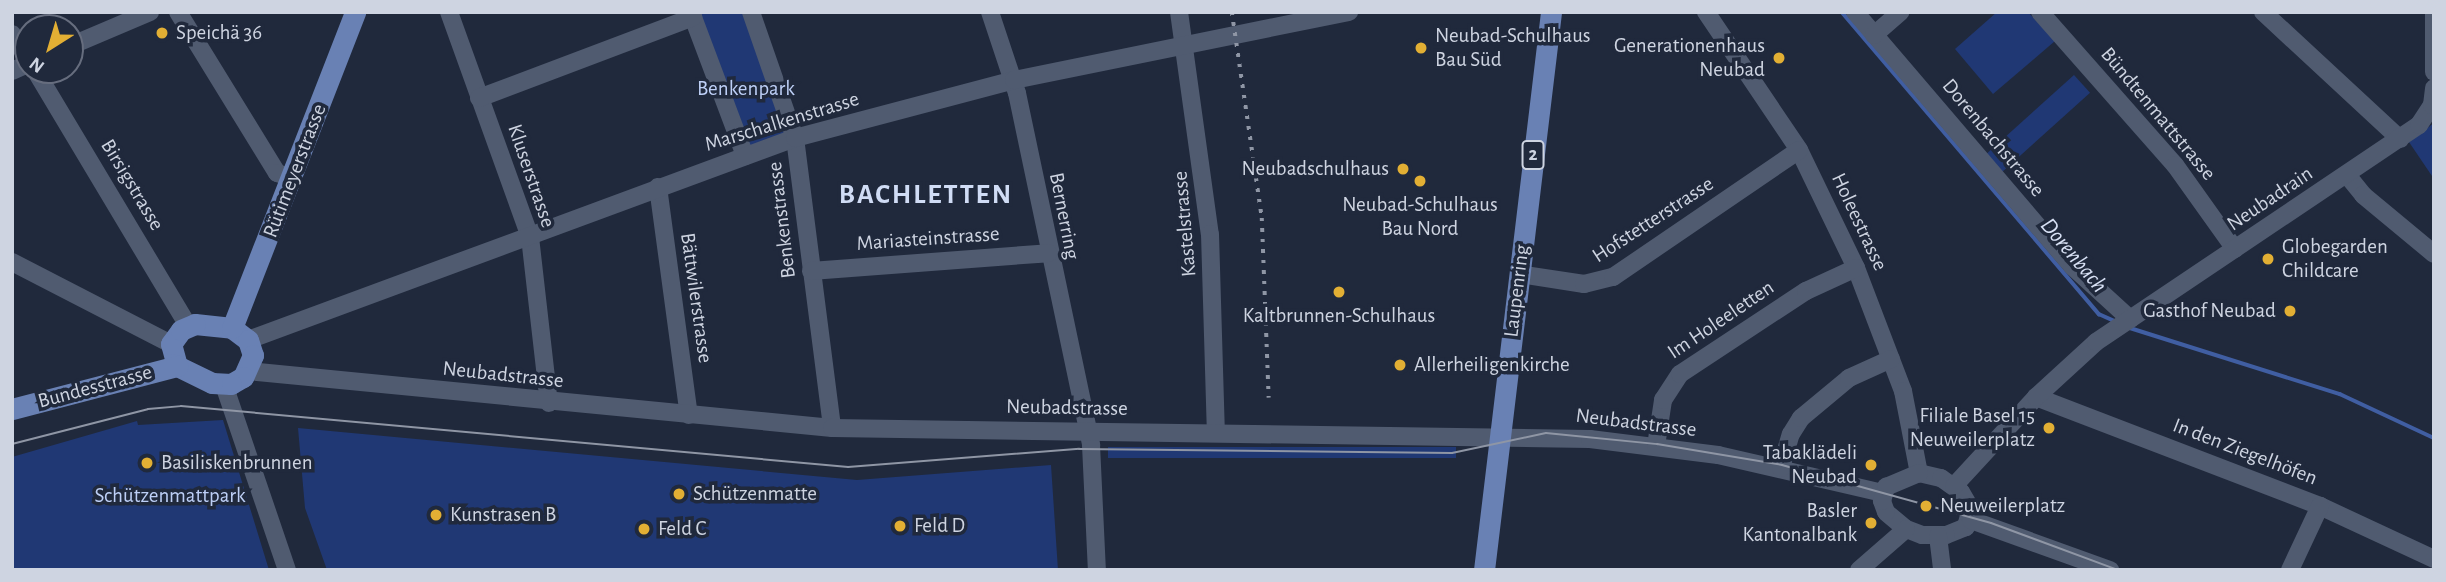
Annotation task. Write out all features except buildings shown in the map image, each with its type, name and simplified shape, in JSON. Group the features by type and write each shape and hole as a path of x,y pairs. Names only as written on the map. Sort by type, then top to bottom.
{"main road":[{"name":"Rütimeyerstrasse","path":"239,334 292,178 355,12"},
{"name":"Laupenring","path":"1484,570 1551,12"},
{"path":"188,326 239,334 253,355 248,371 224,385 194,377 177,366 171,344 188,326"},
{"name":"Bundesstrasse","path":"12,409 177,366"}],"street":[{"path":"84,40 150,12"},
{"path":"178,12 277,173 292,178"},
{"name":"Kluserstrasse","path":"449,12 530,237 550,403"},
{"name":"Benkenstrasse","path":"751,12 795,138 832,428"},
{"name":"Bernerring","path":"990,12 1014,80 1048,253 1088,431 1097,570"},
{"name":"Kastelstrasse","path":"1179,12 1193,44 1210,234 1216,433"},
{"name":"Marschalkenstrasse","path":"239,334 530,237 795,138 1014,80 1193,44 1274,23 1349,12"},
{"name":"Holeestrasse","path":"1706,12 1799,150 1856,268 1891,359 1914,430 1919,473"},
{"name":"Dorenbachstrasse","path":"1855,12 2072,266 2130,319"},
{"path":"1874,35 1900,12"},
{"name":"Bündtenmattstrasse","path":"2040,12 2175,165 2235,249"},
{"path":"2263,12 2400,139"},
{"path":"2434,12 2434,72"},
{"path":"479,98 692,15"},
{"name":"Benkenstrasse","path":"692,15 745,156"},
{"name":"Birsigstrasse","path":"43,84 188,326"},
{"name":"Neubadrain","path":"2036,397 2111,331 2419,125 2432,104 2434,88"},
{"name":"Hofstetterstrasse","path":"1519,274 1584,284 1613,277 1799,150"},
{"path":"2347,175 2363,195 2434,254"},
{"name":"Bättwilerstrasse","path":"659,187 689,415"},
{"name":"Mariasteinstrasse","path":"811,271 1048,253"},
{"path":"12,262 171,344"},
{"name":"Im Holeeletten","path":"1656,446 1663,400 1680,374 1806,291 1856,268"},
{"path":"1781,468 1791,434 1801,418 1849,378 1891,359"},
{"name":"Neubadstrasse","path":"248,371 550,403 832,428 1500,435 1656,446 1781,468 1883,493"},
{"path":"224,385 287,570"},
{"path":"1954,486 2036,397"},
{"name":"In den Ziegelhöfen","path":"2036,397 2320,506 2434,559"},
{"path":"1919,473 1954,486 1969,504 1971,520 1959,532 1938,536 1906,529 1886,512 1883,493 1895,480 1919,473"},
{"path":"2290,570 2320,506"},
{"path":"1971,520 2110,570"},
{"path":"1859,570 1906,529"},
{"path":"1938,536 1942,570"}],"green space":[{"name":"Benkenpark","path":"687,12 748,12 794,135 739,154"},
{"path":"1997,12 2028,12 2055,41 1993,94 1955,49"},
{"path":"2074,75 2090,93 2002,172 1986,154"},
{"path":"2434,123 2434,179 2409,142"},
{"name":"Schützenmattpark","path":"223,420 269,570 12,570 12,457 137,421 138,425"},
{"name":"Schützenmatte","path":"298,428 857,480 1051,465 1058,570 327,570 305,508"},
{"path":"1108,447 1456,447 1456,458 1108,458"}],"waterway":[{"name":"Dorenbach","path":"1842,12 2099,314 2117,322"},
{"name":"Dorenbach","path":"2127,327 2340,394 2434,438"}],"tram line":[{"path":"12,444 148,409 181,406 848,467 1079,449 1452,453 1546,433 1657,444 1782,465 1991,523 2118,570"}],"railway":[{"path":"1232,12 1262,218 1269,398"}],"place":[{"name":"Speichä 36","path":"162,33"},
{"name":"Neubad-Schulhaus Bau Süd","path":"1421,48"},
{"name":"Generationenhaus Neubad","path":"1779,58"},
{"name":"Neubadschulhaus","path":"1403,169"},
{"name":"Neubad-Schulhaus Bau Nord","path":"1420,181"},
{"name":"Globegarden Childcare","path":"2268,259"},
{"name":"Kaltbrunnen-Schulhaus","path":"1339,292"},
{"name":"Gasthof Neubad","path":"2290,311"},
{"name":"Allerheiligenkirche","path":"1400,365"},
{"name":"Filiale Basel 15 Neuweilerplatz","path":"2049,428"},
{"name":"Basiliskenbrunnen","path":"147,463"},
{"name":"Tabaklädeli Neubad","path":"1871,465"},
{"name":"Schützenmatte","path":"679,494"},
{"name":"Neuweilerplatz","path":"1926,506"},
{"name":"Kunstrasen B","path":"436,515"},
{"name":"Basler Kantonalbank","path":"1871,523"},
{"name":"Feld D","path":"900,526"},
{"name":"Feld C","path":"644,529"}],"district":[{"name":"BACHLETTEN","path":"926,195"}]}
